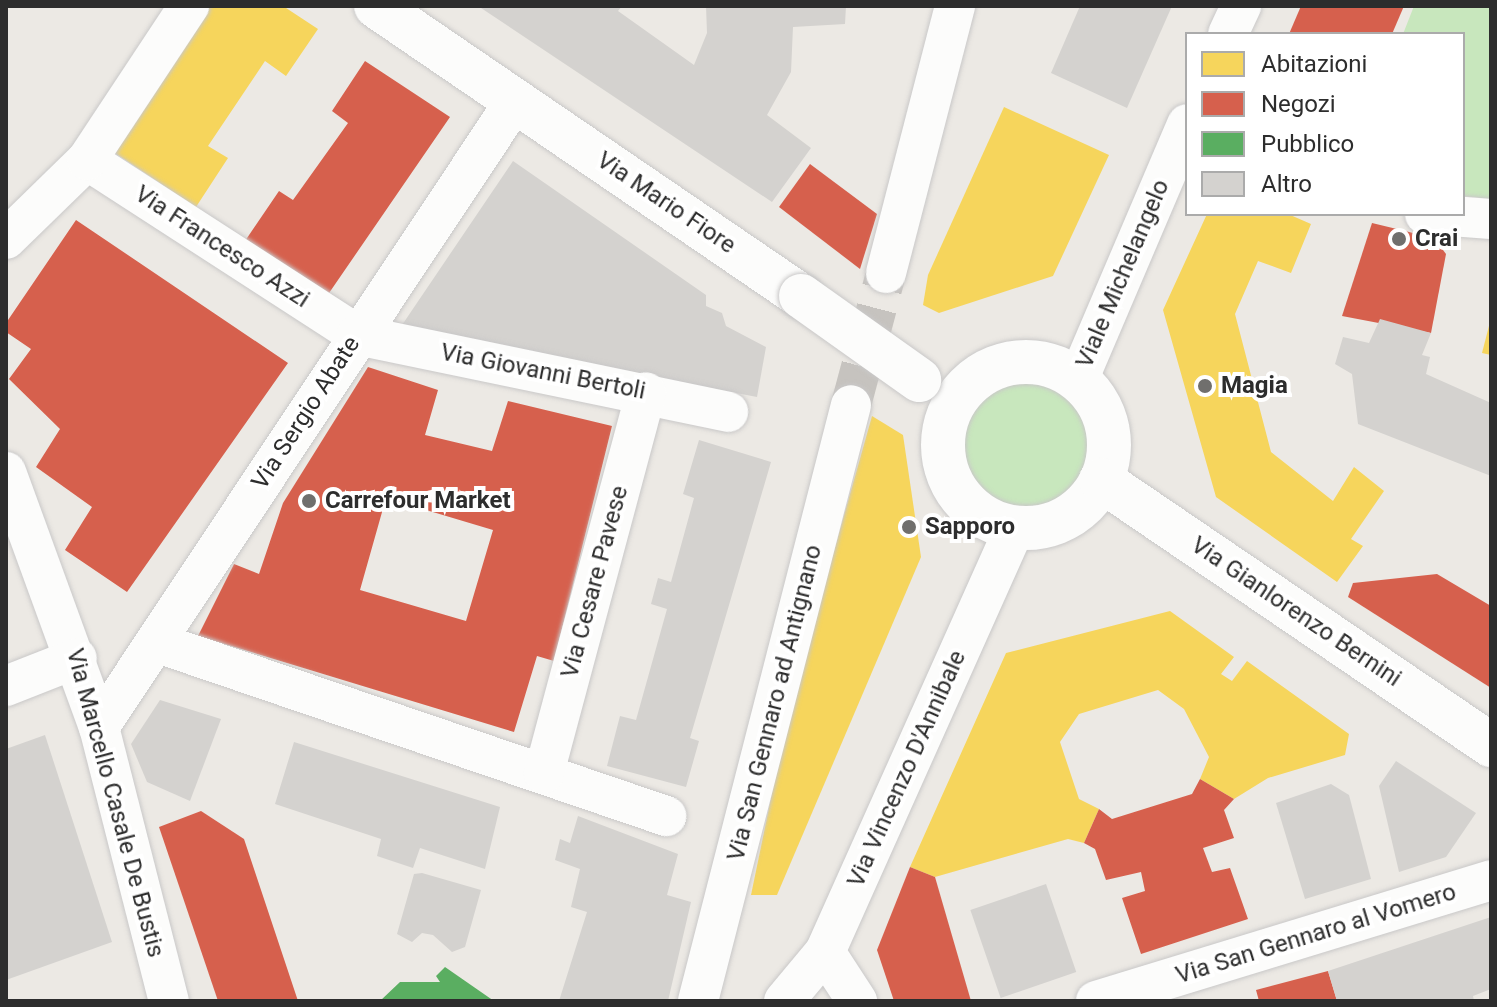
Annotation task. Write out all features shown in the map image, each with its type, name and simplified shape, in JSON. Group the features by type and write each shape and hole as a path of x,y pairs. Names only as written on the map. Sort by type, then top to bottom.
{"street":[{"path":"6,239 87,160 189,6"},
{"name":"Via Mario Fiore","path":"376,6 801,296 936,392"},
{"path":"886,273 955,6"},
{"path":"1229,32 1241,6"},
{"name":"Via Sergio Abate","path":"99,727 158,643 357,335 515,101"},
{"name":"Viale Michelangelo","path":"1078,380 1184,137"},
{"name":"Via Francesco Azzi","path":"87,160 357,335"},
{"path":"1451,216 1491,219"},
{"name":"Via Giovanni Bertoli","path":"357,335 646,392 728,412"},
{"path":"1024,361 1052,366 1078,380 1097,401 1107,428 1101,480 1087,502 1066,518 1015,528 968,506 952,485 943,461 943,432 936,392 971,382 996,367 1024,361"},
{"name":"Via Cesare Pavese","path":"544,773 646,392"},
{"name":"Via San Gennaro ad Antignano","path":"698,1001 851,405"},
{"name":"Via Marcello Casale De Bustis","path":"6,472 77,658 99,727 169,1001"},
{"name":"Via Gianlorenzo Bernini","path":"1101,480 1491,745"},
{"name":"Via Vincenzo D'Annibale","path":"784,1001 825,952 1015,528"},
{"path":"158,643 666,816"},
{"path":"6,686 77,658"},
{"name":"Via San Gennaro al Vomero","path":"1096,1001 1491,880"},
{"path":"825,952 857,1001"}],"green space":[{"path":"1414,6 1491,6 1491,199 1465,196 1465,32 1404,32"},
{"path":"1024,378 1050,383 1072,398 1087,420 1092,446 1087,472 1072,494 1050,509 1024,514 998,509 976,494 961,472 956,446 961,420 976,398 998,383"}],"building: Abitazioni":[{"path":"205,6 283,6 318,29 286,76 265,61 208,146 228,158 196,207 109,149"},
{"path":"1004,107 1109,155 1053,276 939,313 923,305 928,275"},
{"path":"1206,216 1293,216 1311,224 1291,273 1258,261 1235,314 1271,452 1333,501 1354,467 1384,491 1351,539 1363,546 1337,582 1216,497 1163,310"},
{"path":"1491,322 1491,355 1482,353"},
{"path":"872,416 903,435 921,557 777,895 751,895 789,711"},
{"path":"1170,611 1234,657 1221,674 1232,681 1247,661 1349,734 1345,755 1268,778 1234,799 1200,779 1209,757 1184,709 1158,690 1079,714 1060,742 1079,799 1099,809 1084,843 1068,839 935,877 910,867 1006,653"}],"building: Negozi":[{"path":"1301,6 1404,6 1393,32 1290,32"},
{"path":"365,61 450,117 327,296 245,241 279,191 293,200 348,123 332,111"},
{"path":"810,164 877,214 860,269 779,207"},
{"path":"76,220 288,363 127,592 65,550 92,507 36,467 60,429 9,379 31,349 6,332 6,323"},
{"path":"1372,223 1434,238 1446,254 1431,333 1342,316"},
{"path":"368,367 438,390 425,435 492,451 508,401 612,426 554,661 537,656 514,732 198,636 234,564 259,574 283,503","holes":["386,498 493,530 466,621 360,590"]},
{"path":"1437,574 1491,606 1491,688 1348,597 1353,583"},
{"path":"1200,779 1234,799 1224,810 1234,838 1203,848 1212,872 1230,868 1248,919 1141,954 1122,898 1145,891 1141,872 1106,880 1095,849 1084,843 1099,809 1112,819 1192,794"},
{"path":"201,811 244,839 298,1001 218,1001 159,827"},
{"path":"910,867 935,877 971,1001 894,1001 877,950"},
{"path":"1328,971 1337,1001 1259,1001 1256,990"}],"building: Pubblico":[{"path":"445,967 494,1001 380,1001 400,982 440,982 436,976"}],"building: Altro":[{"path":"478,6 622,6 618,11 694,65 707,33 706,6 846,6 845,24 793,27 791,72 767,115 811,148 772,202"},
{"path":"1080,6 1172,6 1127,108 1051,73"},
{"path":"513,161 706,295 706,306 722,313 726,326 766,347 757,397 400,328"},
{"path":"1380,319 1431,333 1422,355 1430,357 1426,374 1491,403 1491,476 1358,424 1352,374 1335,364 1343,337 1369,343"},
{"path":"699,440 771,462 690,738 699,741 686,787 607,766 620,716 636,720 667,609 651,604 658,578 671,582 694,498 683,494"},
{"path":"160,700 221,719 190,801 147,782 131,744"},
{"path":"45,735 112,942 6,980 6,749"},
{"path":"294,742 500,807 485,869 420,848 413,868 377,856 381,839 275,804"},
{"path":"1396,761 1476,813 1446,857 1399,872 1379,786"},
{"path":"1331,784 1349,795 1371,879 1305,899 1276,803"},
{"path":"578,816 678,854 667,895 691,902 668,1001 559,1001 587,912 571,907 580,869 555,860 560,839 570,843"},
{"path":"422,873 481,890 465,947 452,952 433,935 422,933 412,942 397,934 414,874"},
{"path":"1046,884 1076,972 1001,998 970,910"},
{"path":"1491,917 1491,989 1473,996 1474,1001 1337,1001 1328,971"}],"tunnel":[{"path":"851,405 886,273"}],"place":[{"name":"Crai","path":"1399,239"},
{"name":"Magia","path":"1205,386"},
{"name":"Carrefour Market","path":"309,501"},
{"name":"Sapporo","path":"909,527"}]}
